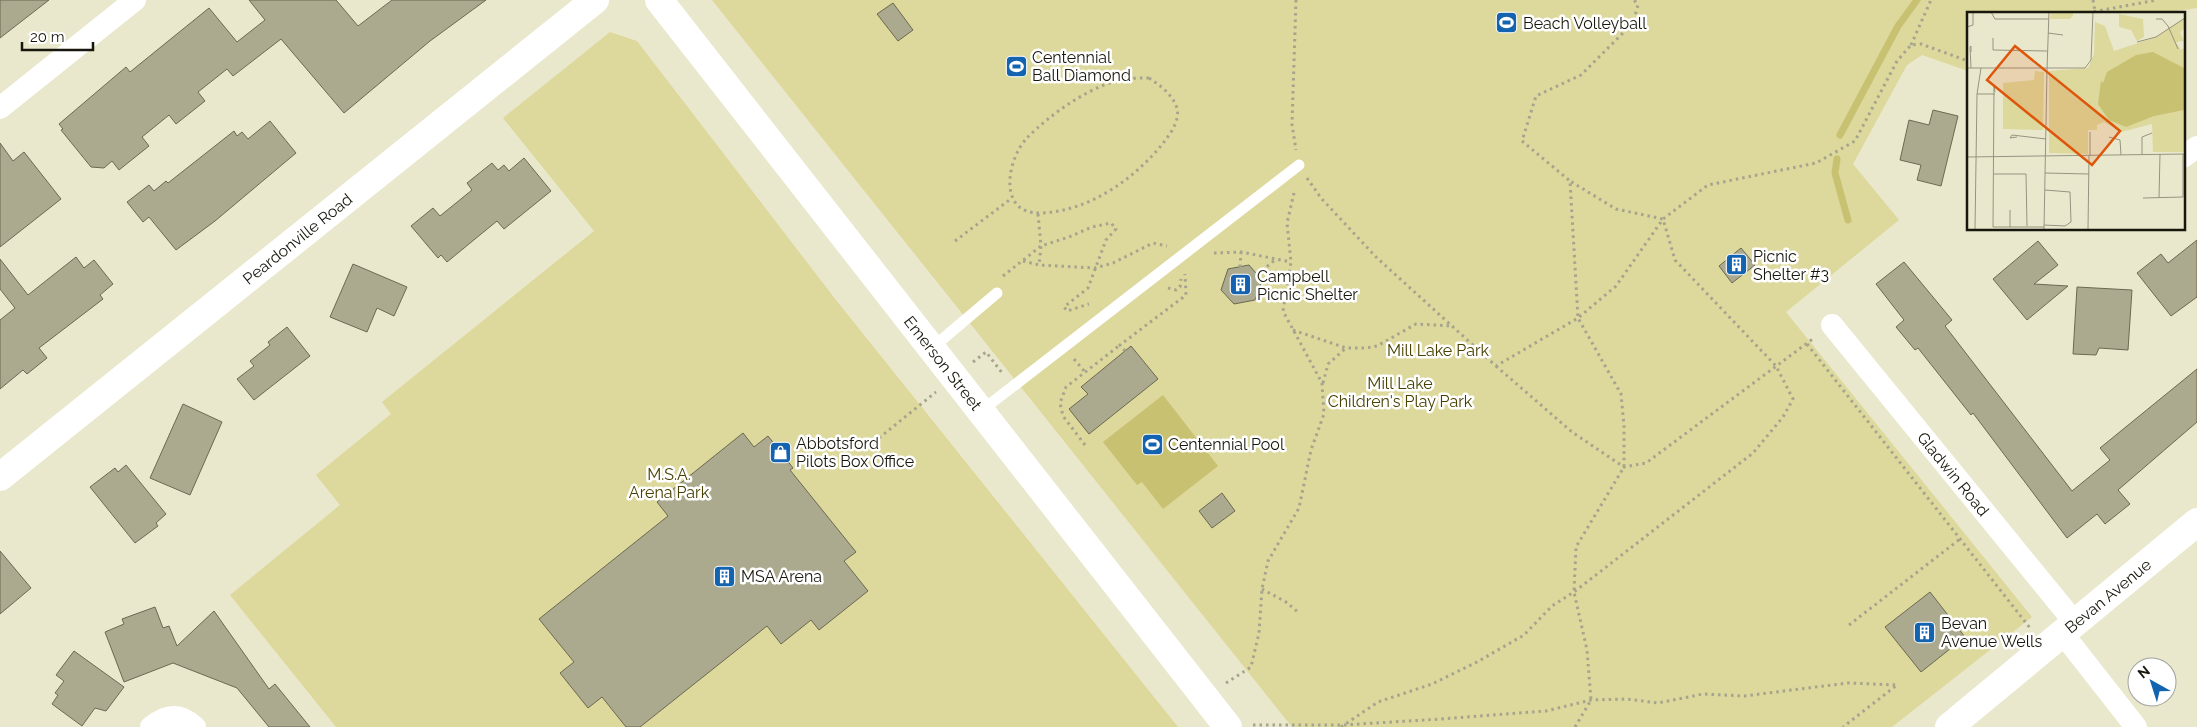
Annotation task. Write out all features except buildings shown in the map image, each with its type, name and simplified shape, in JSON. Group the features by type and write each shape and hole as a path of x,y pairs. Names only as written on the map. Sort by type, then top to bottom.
{"main road":[{"name":"Peardonville Road","path":"0,477 595,0"},
{"name":"Emerson Street","path":"659,0 1227,726"},
{"name":"Bevan Avenue","path":"1949,727 2062,636 2197,522"}],"street":[{"path":"0,108 135,0"},
{"path":"2184,156 2197,147"},
{"name":"Gladwin Road","path":"1832,324 2062,636 2136,727"},
{"path":"151,727 168,717 185,718 195,727"}],"lane":[{"path":"981,411 1299,165"},
{"path":"932,348 997,293"}],"path":[{"path":"1296,0 1292,124 1299,165 1287,224 1291,262 1283,311 1322,383"},
{"path":"1634,0 1638,5 1633,23 1581,74 1536,96 1522,142 1570,181 1616,209 1663,219"},
{"path":"1496,366 1578,318 1616,286 1663,219 1708,186 1816,163 1855,141 1897,61 1911,45 1931,0"},
{"path":"2093,0 2095,11"},
{"path":"2090,12 2157,0"},
{"path":"1911,45 1921,44 1967,61"},
{"path":"1149,78 1166,90 1178,109 1174,129 1140,168 1115,187 1091,200 1062,212 1038,214 1023,210 1012,198 1009,183 1015,162 1026,140 1072,101 1125,79 1149,78"},
{"path":"1299,165 1317,192 1376,256 1496,366 1572,432 1624,467 1646,463 1799,350"},
{"path":"1570,181 1578,318 1621,394 1624,426 1624,467 1576,547 1574,592 1587,650 1591,700 1575,727"},
{"path":"955,241 1012,198"},
{"path":"1038,214 1041,246 1039,265"},
{"path":"1342,726 1378,702 1432,684 1524,635 1552,606 1574,592 1753,453 1783,417 1793,399 1776,366 1675,260 1663,219"},
{"path":"997,281 1041,246 1070,237 1092,227 1111,223 1116,229 1106,240 1088,288 1064,307 1067,311 1089,304 1100,318"},
{"path":"1022,261 1039,265 1095,268 1113,263 1152,243 1167,246"},
{"path":"1184,254 1241,252 1291,262"},
{"path":"1240,267 1241,252"},
{"path":"1166,288 1176,290 1180,287 1184,254"},
{"path":"1085,445 1063,416 1060,403 1066,388 1186,295 1184,254"},
{"path":"1257,275 1277,258"},
{"path":"1292,330 1346,348 1377,346 1416,324 1453,326"},
{"path":"1807,344 1960,539 2062,636"},
{"path":"1120,345 1125,351"},
{"path":"1205,697 1251,667 1259,633 1262,589 1268,561 1299,508 1312,450 1324,414 1322,383 1328,364 1346,348"},
{"path":"986,352 1012,386"},
{"path":"879,438 913,411"},
{"path":"1849,625 1960,539"},
{"path":"1262,589 1286,602 1300,613"},
{"path":"1227,726 1342,726 1546,711 1591,700 1627,699 1658,702 1703,694 1744,696 1848,683 1897,685 1842,727"}],"green space":[{"name":"Mill Lake Park","path":"712,0 2197,0 2197,8 2170,12 1967,12 1967,71 1922,55 1907,65 1853,164 1899,220 1786,312 2032,617 1892,727 1292,727"},
{"name":"M.S.A. Arena Park","path":"610,32 637,41 836,300 1178,727 336,727 230,595 340,505 316,475 391,414 382,402 594,231 503,118"}],"shaded area":[{"path":"1163,395 1218,466 1163,509 1142,482 1137,485 1103,442"}],"waterway":[{"path":"1840,135 1898,26 1917,0"},
{"path":"1837,159 1835,173 1848,220"}],"place":[{"name":"Beach Volleyball","path":"1507,23"},
{"name":"Centennial Ball Diamond","path":"1016,66"},
{"name":"Picnic Shelter #3","path":"1737,265"},
{"name":"Campbell Picnic Shelter","path":"1241,285"},
{"name":"Centennial Pool","path":"1152,444"},
{"name":"Abbotsford Pilots Box Office","path":"780,452"},
{"name":"MSA Arena","path":"725,576"},
{"name":"Bevan Avenue Wells","path":"1925,632"}],"park label":[{"name":"Mill Lake Children's Play Park","path":"1400,392"}]}
